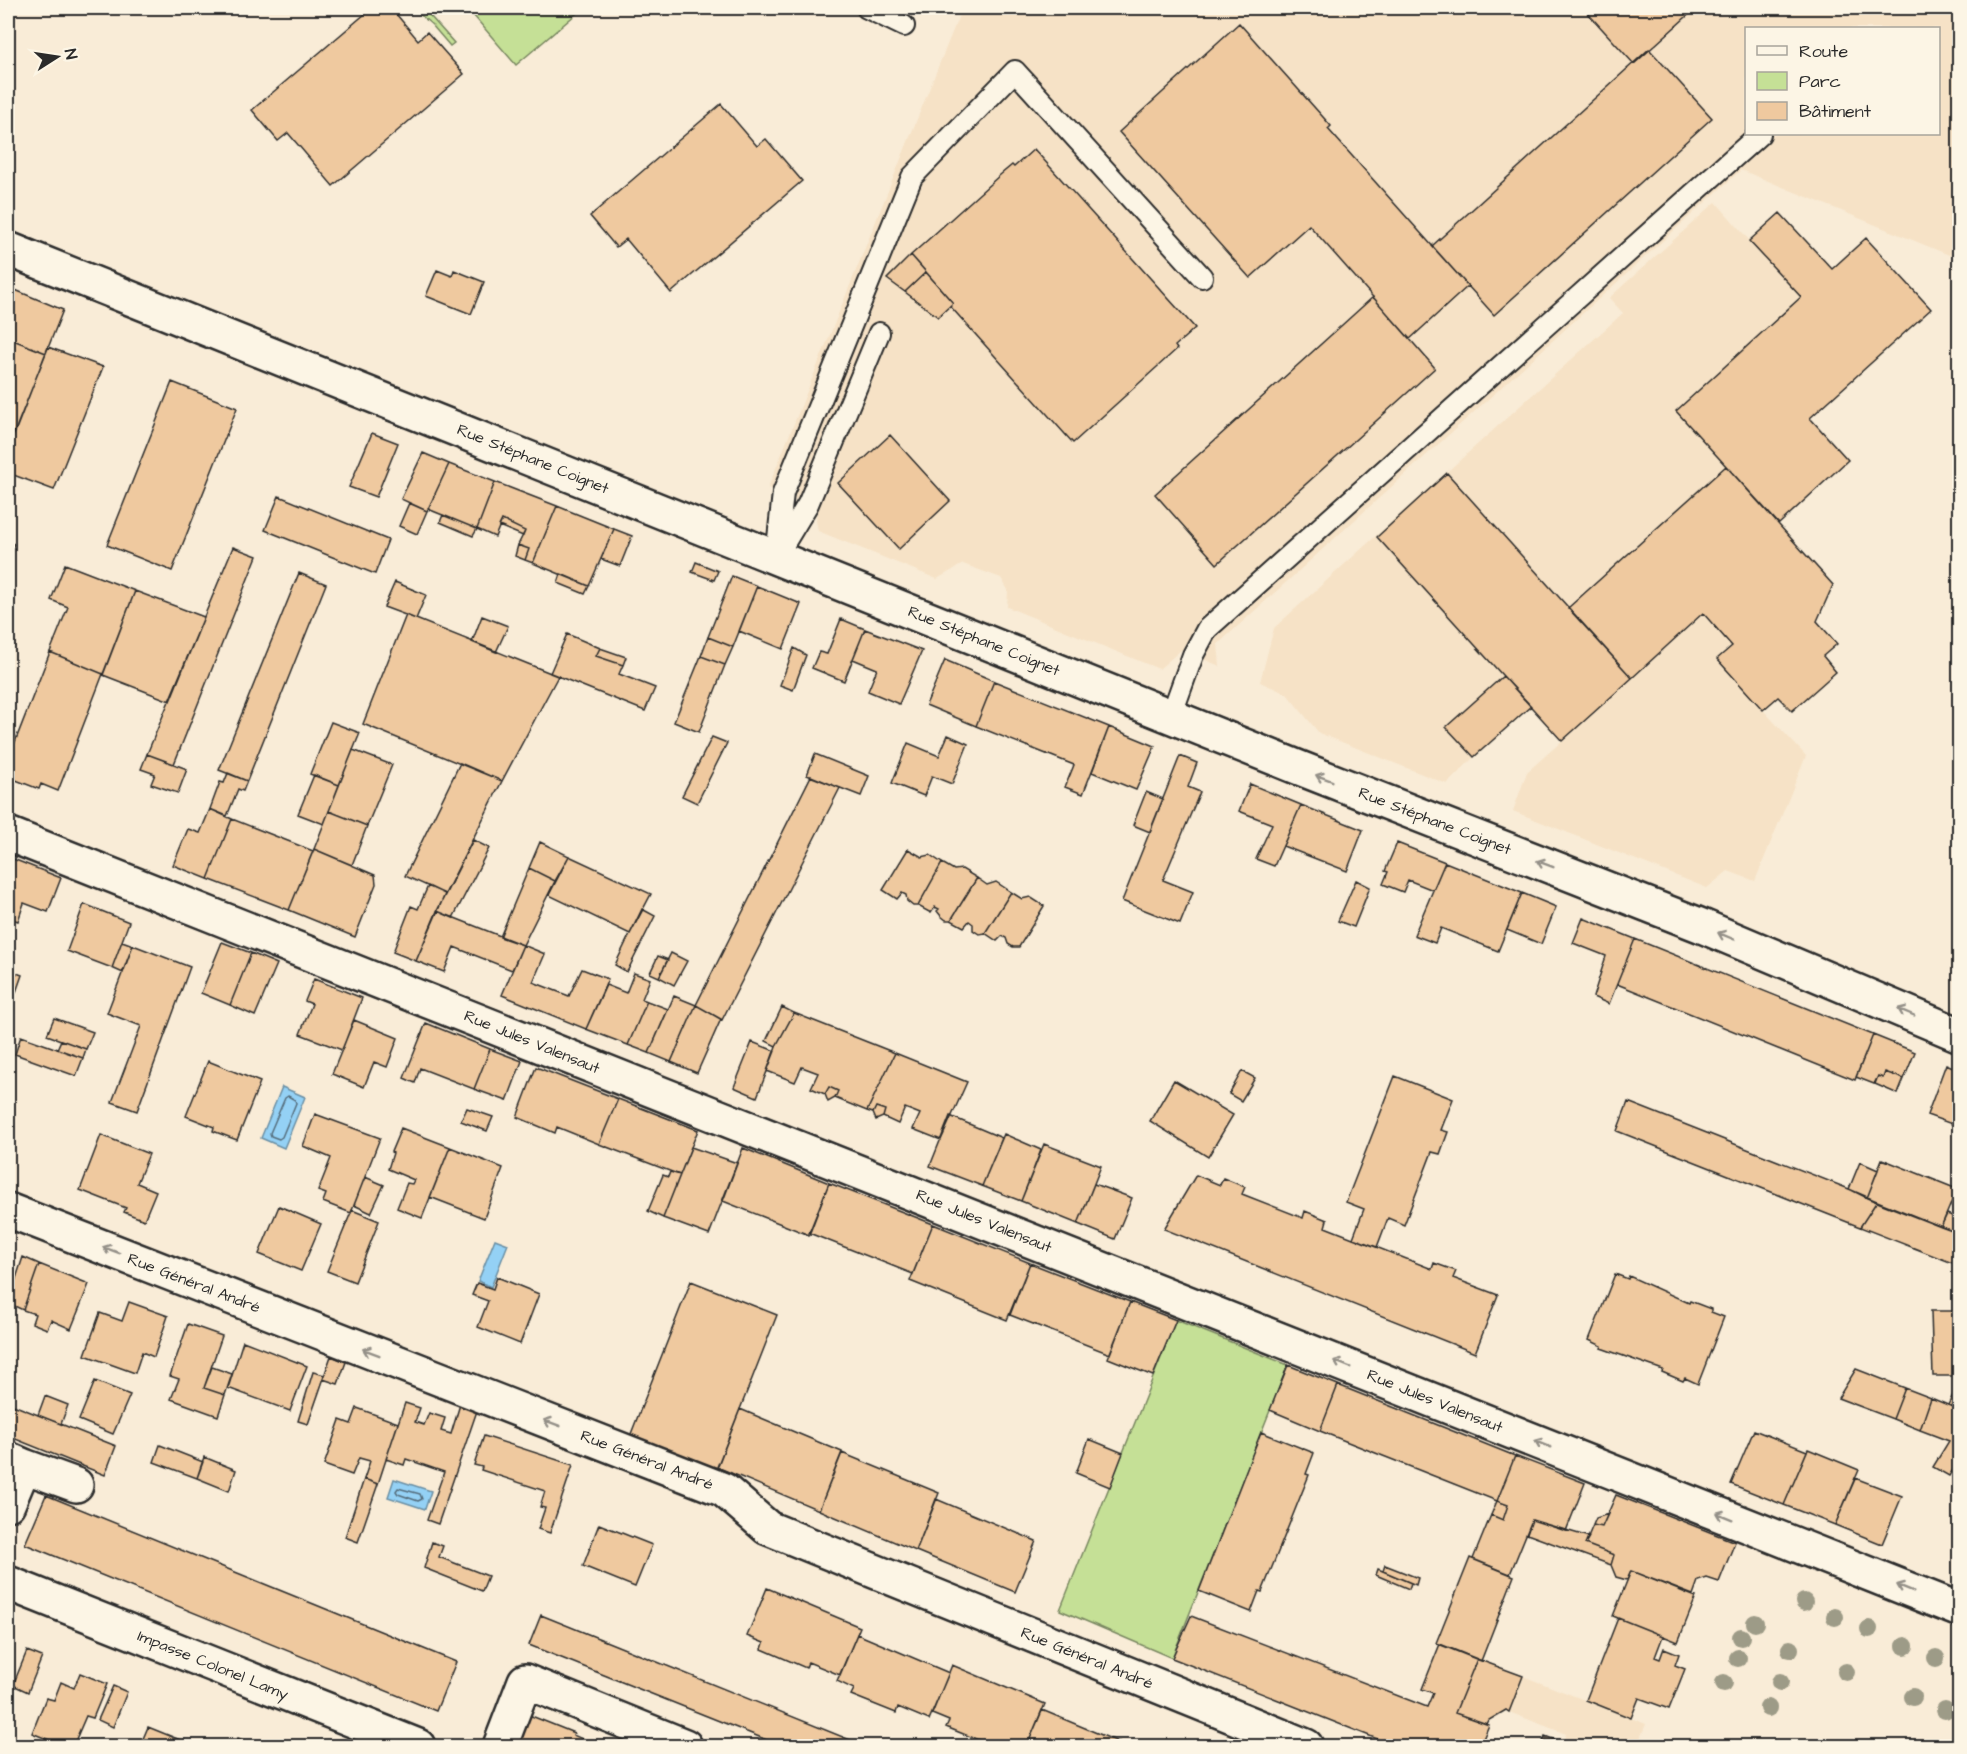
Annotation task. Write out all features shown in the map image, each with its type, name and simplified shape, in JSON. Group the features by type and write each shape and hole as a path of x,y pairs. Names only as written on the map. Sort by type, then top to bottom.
{"street":[{"name":"Rue Stéphane Coignet","path":"8,249 1171,716 1702,926 1959,1035"},
{"name":"Rue Jules Valensaut","path":"8,834 1959,1610"},
{"name":"Rue Général André","path":"8,1210 724,1490 768,1528 1306,1746"},
{"path":"8,1504 16,1462 76,1485"},
{"name":"Impasse Colonel Lamy","path":"8,1583 418,1746"},
{"path":"500,1746 525,1681 685,1746"}],"lane":[{"path":"867,8 904,26"},
{"path":"776,557 783,494 912,177 1015,71 1202,277"},
{"path":"1171,716 1193,655 1207,629 1759,135"},
{"path":"776,557 808,504 879,333"}],"shaded area":[{"path":"962,8 1959,8 1959,259 1741,170 1218,644 1220,666 1181,650 1159,669 1007,607 1008,590 1001,578 963,564 937,579 818,531 817,508 768,488"},
{"path":"1716,202 1749,240 1780,213 1832,269 1866,238 1931,309 1810,418 1848,460 1779,524 1833,585 1817,621 1837,644 1823,657 1836,672 1792,711 1778,697 1763,710 1806,756 1755,881 1728,871 1707,888 1513,811 1527,772 1562,741 1531,706 1447,784 1319,733 1287,694 1260,682 1274,628 1623,313 1609,298"},
{"path":"1523,1676 1646,1724 1637,1746 1570,1746 1562,1743 1566,1734 1509,1712"}],"green space":[{"path":"413,8 423,8 454,43 450,46"},
{"path":"467,8 583,8 516,65"},
{"path":"1176,1320 1288,1365 1172,1658 1060,1610"}],"water":[{"path":"282,1087 305,1097 284,1148 261,1138"},
{"path":"495,1239 508,1244 491,1287 478,1281"},
{"path":"394,1479 431,1491 425,1509 388,1497"}],"building":[{"path":"372,8 391,8 418,40 427,32 464,74 333,186 288,133 278,141 252,110"},
{"path":"1583,8 1696,8 1634,64"},
{"path":"1239,23 1331,126 1328,129 1468,286 1410,339 1309,225 1250,278 1119,132"},
{"path":"1649,49 1712,118 1494,315 1432,246"},
{"path":"721,104 757,146 766,139 802,181 671,293 626,239 616,247 590,216"},
{"path":"1034,149 1195,328 1175,346 1177,349 1073,443 950,306 953,303 911,255 1000,175 1012,165 1014,167"},
{"path":"1780,213 1832,269 1866,238 1931,309 1810,418 1848,460 1779,524 1676,411 1801,297 1749,241"},
{"path":"911,255 926,272 905,292 887,279"},
{"path":"437,270 452,276 454,270 484,282 471,314 426,296"},
{"path":"926,272 953,303 938,317 905,292"},
{"path":"8,287 63,310 46,353 8,338"},
{"path":"1373,297 1435,368 1217,564 1155,494"},
{"path":"8,338 46,353 8,448"},
{"path":"48,347 103,367 54,490 8,473 8,450"},
{"path":"172,382 237,408 172,571 107,545"},
{"path":"372,433 398,443 376,497 349,487"},
{"path":"890,435 950,501 899,549 838,483"},
{"path":"423,453 449,464 427,511 401,499"},
{"path":"449,464 495,482 477,529 428,509"},
{"path":"1726,466 1833,585 1817,621 1837,644 1823,656 1836,672 1792,711 1778,697 1763,710 1717,659 1732,646 1703,613 1632,678 1568,608"},
{"path":"1447,473 1632,678 1562,741 1377,537"},
{"path":"495,482 557,506 533,563 525,560 529,549 518,545 525,531 502,520 495,537 477,529"},
{"path":"279,496 388,540 375,574 265,530"},
{"path":"409,503 427,511 417,534 399,526"},
{"path":"557,506 614,529 589,586 533,563"},
{"path":"443,515 477,529 473,536 440,522"},
{"path":"502,520 525,531 523,536 499,526"},
{"path":"614,529 632,536 620,566 601,559"},
{"path":"8,541 14,544 8,560"},
{"path":"518,545 529,549 525,560 515,556"},
{"path":"233,547 257,556 174,764 147,754"},
{"path":"696,562 718,571 714,580 692,572"},
{"path":"65,564 135,591 103,674 50,652 68,607 51,600"},
{"path":"299,573 326,584 247,781 219,770"},
{"path":"561,574 589,586 585,594 558,583"},
{"path":"732,576 757,586 733,647 708,637"},
{"path":"395,582 426,595 416,619 384,607"},
{"path":"757,586 801,604 783,649 739,631"},
{"path":"135,591 204,617 170,701 103,675"},
{"path":"406,615 558,676 502,781 363,724"},
{"path":"482,616 508,626 496,652 472,642"},
{"path":"841,619 865,629 844,681 812,668 819,652 827,654"},
{"path":"865,629 922,651 899,704 868,691 877,669 853,659"},
{"path":"567,634 600,648 596,656 623,665 619,674 655,688 645,711 550,673"},
{"path":"708,637 733,647 725,665 701,656"},
{"path":"600,648 626,657 623,665 596,656"},
{"path":"794,648 806,655 793,690 780,685"},
{"path":"50,652 103,674 58,791 41,784 39,789 8,777 8,760"},
{"path":"701,656 725,665 699,732 674,722"},
{"path":"945,660 994,681 976,726 926,705"},
{"path":"1503,676 1531,706 1474,757 1446,727"},
{"path":"994,681 1109,727 1083,794 1065,787 1074,765 976,726"},
{"path":"331,722 360,733 339,785 310,774"},
{"path":"1109,727 1155,746 1136,790 1092,772"},
{"path":"948,735 968,744 952,784 932,776 924,796 892,783 908,743 939,756"},
{"path":"712,737 727,743 697,803 682,796"},
{"path":"353,750 392,765 367,826 329,811"},
{"path":"147,754 187,769 178,793 151,784 155,774 141,769"},
{"path":"815,754 869,776 861,796 807,775"},
{"path":"1180,756 1197,763 1188,787 1200,792 1163,880 1193,892 1180,924 1122,901"},
{"path":"460,763 502,781 445,894 405,876"},
{"path":"228,773 247,781 243,791 238,789 227,816 210,809 220,782 224,783"},
{"path":"314,775 339,785 324,824 298,814"},
{"path":"811,776 840,788 722,1020 696,1005"},
{"path":"1250,784 1301,805 1274,866 1256,859 1272,824 1239,811"},
{"path":"1146,792 1163,799 1150,832 1133,825"},
{"path":"1301,805 1363,830 1347,871 1283,846"},
{"path":"210,809 232,819 208,879 173,865 188,829 200,833"},
{"path":"329,811 367,826 352,865 314,849"},
{"path":"232,819 313,851 289,910 208,879"},
{"path":"473,840 489,848 453,918 437,911"},
{"path":"540,842 569,856 555,881 529,868"},
{"path":"1397,843 1445,862 1433,890 1408,880 1403,892 1383,884 1388,872 1385,871"},
{"path":"314,849 375,875 376,884 355,937 289,910"},
{"path":"908,849 922,857 930,855 942,863 918,906 913,906 902,893 897,899 883,890"},
{"path":"569,856 651,894 630,934 549,895"},
{"path":"8,857 61,878 48,912 24,903 18,921 12,919 8,930"},
{"path":"1445,862 1522,893 1498,951 1441,928 1435,943 1414,935"},
{"path":"942,863 954,870 962,869 977,878 951,920 946,920 941,916 937,911 939,909 935,907 931,913 918,906"},
{"path":"529,868 555,881 523,945 500,937"},
{"path":"977,878 987,885 996,882 1011,892 985,933 979,934 973,930 973,924 969,921 964,927 951,920"},
{"path":"1356,880 1370,887 1354,927 1338,921"},
{"path":"428,886 445,894 416,961 393,952 411,906 418,909"},
{"path":"1011,892 1022,899 1030,897 1044,906 1019,947 1008,944 1006,938 1002,936 997,941 985,933"},
{"path":"1522,893 1556,907 1541,944 1507,930"},
{"path":"84,904 129,922 112,968 67,951"},
{"path":"642,909 655,916 627,972 615,965"},
{"path":"437,911 523,945 512,970 454,947 444,972 416,961"},
{"path":"1583,918 1635,939 1609,1004 1593,997 1606,956 1573,943"},
{"path":"1635,939 1873,1035 1855,1080 1617,984"},
{"path":"122,941 133,945 123,973 112,968"},
{"path":"222,942 251,953 230,1005 201,993"},
{"path":"133,945 190,967 137,1111 112,1102 141,1026 107,1013"},
{"path":"523,945 545,954 533,982 569,996 582,969 608,979 586,1029 502,995"},
{"path":"251,953 277,964 255,1016 230,1005"},
{"path":"671,953 687,961 674,985 659,977"},
{"path":"658,956 668,960 659,977 650,973"},
{"path":"8,970 22,975 8,1015"},
{"path":"634,973 650,979 642,999 647,1001 628,1045 586,1029 606,985 626,993"},
{"path":"314,979 362,998 342,1050 300,1034 312,1004 305,1001"},
{"path":"674,996 696,1005 671,1062 649,1053"},
{"path":"647,1001 668,1009 649,1053 628,1045"},
{"path":"696,1005 721,1019 697,1073 671,1062"},
{"path":"782,1007 794,1013 776,1046 766,1041"},
{"path":"794,1013 895,1053 867,1111 835,1098 838,1091 829,1087 825,1094 811,1088 818,1073 802,1067 795,1082 767,1071 776,1046"},
{"path":"54,1018 93,1032 86,1049 47,1035"},
{"path":"354,1020 398,1038 387,1067 374,1062 364,1087 332,1074"},
{"path":"426,1023 490,1049 474,1089 420,1068 415,1083 404,1078"},
{"path":"1873,1035 1915,1052 1904,1079 1885,1072 1883,1078 1878,1076 1874,1084 1856,1077"},
{"path":"21,1036 83,1058 76,1076 15,1054"},
{"path":"61,1040 86,1049 83,1058 57,1049"},
{"path":"752,1042 775,1051 757,1097 734,1087"},
{"path":"490,1049 522,1061 507,1101 474,1089"},
{"path":"895,1053 967,1082 941,1140 913,1129 920,1114 905,1108 898,1124 883,1117 885,1110 876,1107 873,1113 867,1111"},
{"path":"208,1061 260,1082 237,1140 213,1131 214,1127 186,1116"},
{"path":"1946,1064 1960,1070 1960,1127 1927,1115"},
{"path":"536,1067 618,1099 599,1144 557,1127 555,1133 517,1117"},
{"path":"1242,1071 1255,1078 1241,1101 1229,1094"},
{"path":"1885,1072 1904,1079 1898,1094 1875,1084 1878,1076 1883,1078"},
{"path":"1395,1076 1453,1099 1441,1130 1448,1132 1440,1154 1432,1152 1404,1225 1388,1218 1377,1247 1353,1238 1364,1209 1346,1202"},
{"path":"1174,1080 1233,1115 1208,1157 1150,1121"},
{"path":"829,1087 838,1091 835,1098 828,1102 825,1094"},
{"path":"618,1099 698,1130 680,1175 599,1144"},
{"path":"1628,1102 1877,1201 1860,1227 1617,1131"},
{"path":"876,1107 885,1110 883,1117 876,1120 873,1113"},
{"path":"467,1108 493,1117 487,1131 461,1121"},
{"path":"315,1114 380,1138 351,1213 323,1202 326,1194 318,1191 331,1158 303,1146"},
{"path":"950,1116 1002,1138 982,1186 930,1166"},
{"path":"401,1128 450,1147 422,1218 397,1208 407,1183 412,1184 414,1180 388,1169 393,1153 391,1152"},
{"path":"1004,1134 1041,1150 1021,1201 982,1186"},
{"path":"101,1135 149,1154 137,1183 156,1191 144,1220 124,1212 126,1208 80,1190"},
{"path":"1044,1144 1101,1166 1078,1224 1021,1201"},
{"path":"450,1147 503,1168 484,1218 430,1197"},
{"path":"691,1147 737,1163 709,1235 663,1218"},
{"path":"743,1148 829,1183 809,1235 723,1201"},
{"path":"1882,1159 1957,1189 1941,1227 1867,1198"},
{"path":"1860,1162 1878,1170 1867,1198 1849,1189"},
{"path":"670,1172 680,1175 663,1218 648,1211 663,1175 668,1177"},
{"path":"1196,1175 1220,1185 1223,1178 1245,1187 1242,1194 1303,1218 1305,1211 1327,1220 1325,1227 1432,1269 1434,1263 1456,1271 1453,1278 1498,1295 1475,1353 1164,1229"},
{"path":"365,1177 384,1185 371,1213 354,1205"},
{"path":"829,1183 933,1224 913,1274 809,1233"},
{"path":"1094,1184 1132,1198 1115,1239 1078,1224"},
{"path":"1877,1201 1960,1234 1960,1266 1860,1227"},
{"path":"279,1206 321,1224 301,1271 259,1254"},
{"path":"352,1210 379,1221 355,1282 327,1271"},
{"path":"1947,1214 1960,1219 1960,1234 1941,1227"},
{"path":"933,1224 1030,1263 1007,1320 910,1281"},
{"path":"23,1257 39,1264 23,1310 8,1303"},
{"path":"1030,1263 1130,1302 1110,1354 1010,1315"},
{"path":"39,1264 89,1284 71,1329 51,1320 47,1329 32,1323 35,1314 23,1310"},
{"path":"1615,1274 1628,1279 1629,1276 1689,1303 1690,1301 1711,1309 1711,1312 1724,1317 1698,1384 1685,1378 1683,1381 1662,1372 1663,1370 1601,1348 1602,1346 1589,1340"},
{"path":"497,1277 539,1294 520,1344 478,1327 488,1301 472,1295 477,1283 493,1289"},
{"path":"691,1281 777,1315 713,1478 627,1444"},
{"path":"129,1302 168,1316 154,1357 142,1352 135,1373 85,1355 100,1313 122,1321"},
{"path":"1130,1302 1176,1320 1153,1376 1108,1358"},
{"path":"1931,1311 1960,1311 1960,1376 1933,1376"},
{"path":"188,1324 222,1336 204,1388 225,1395 218,1416 171,1399 179,1379 170,1376"},
{"path":"243,1341 307,1366 290,1411 228,1388"},
{"path":"331,1356 346,1362 338,1384 323,1379"},
{"path":"1288,1365 1338,1385 1320,1431 1270,1410"},
{"path":"212,1367 232,1374 225,1395 204,1388"},
{"path":"1856,1369 1905,1388 1893,1419 1838,1398"},
{"path":"313,1372 325,1375 308,1424 298,1421"},
{"path":"95,1381 130,1395 113,1434 79,1420"},
{"path":"1338,1385 1515,1456 1497,1501 1320,1431"},
{"path":"1905,1388 1931,1398 1920,1430 1893,1419"},
{"path":"1954,1393 1960,1393 1960,1410 1948,1405"},
{"path":"45,1396 68,1405 61,1424 38,1415"},
{"path":"1931,1398 1960,1410 1960,1459 1949,1476 1933,1467 1949,1441 1920,1430"},
{"path":"461,1401 478,1408 438,1524 427,1520 444,1472 406,1459 404,1465 386,1459 405,1403 420,1408 415,1422 424,1425 429,1413 445,1418 441,1431 451,1434"},
{"path":"8,1403 116,1446 105,1475 8,1436"},
{"path":"357,1408 398,1423 378,1484 364,1479 370,1461 359,1458 352,1475 324,1465 340,1420 351,1424"},
{"path":"740,1409 842,1452 819,1510 717,1467"},
{"path":"1754,1430 1807,1451 1784,1505 1731,1484"},
{"path":"1261,1432 1314,1453 1306,1474 1309,1475 1262,1592 1259,1591 1251,1612 1199,1591"},
{"path":"484,1436 573,1465 550,1533 538,1529 545,1508 540,1507 545,1491 481,1470 482,1467 474,1465"},
{"path":"1089,1439 1123,1453 1110,1487 1076,1473"},
{"path":"160,1445 203,1462 197,1478 154,1462"},
{"path":"1808,1449 1859,1470 1835,1525 1784,1505"},
{"path":"842,1453 939,1493 916,1551 819,1510"},
{"path":"1515,1456 1585,1483 1566,1531 1532,1520 1510,1574 1473,1559 1491,1515 1503,1520 1508,1505 1497,1501"},
{"path":"204,1457 236,1470 229,1491 197,1478"},
{"path":"1855,1478 1902,1496 1882,1544 1835,1525"},
{"path":"364,1479 378,1484 358,1542 345,1537"},
{"path":"46,1495 456,1662 436,1711 25,1544"},
{"path":"1616,1495 1735,1542 1719,1582 1707,1578 1698,1581 1693,1595 1631,1571 1627,1580 1616,1577 1611,1565 1614,1555 1585,1544 1593,1525 1602,1527"},
{"path":"936,1499 1036,1541 1015,1592 916,1551"},
{"path":"1497,1501 1508,1505 1503,1520 1491,1515"},
{"path":"1608,1514 1602,1527 1593,1525 1596,1518"},
{"path":"1532,1520 1589,1537 1585,1544 1614,1555 1611,1565 1527,1534"},
{"path":"599,1524 652,1545 635,1587 583,1566"},
{"path":"432,1542 443,1546 439,1557 488,1576 482,1591 424,1568"},
{"path":"1470,1558 1514,1576 1481,1661 1436,1643"},
{"path":"1385,1565 1418,1578 1416,1585 1383,1571"},
{"path":"1378,1569 1411,1583 1409,1589 1376,1575"},
{"path":"1631,1571 1696,1597 1678,1642 1613,1616"},
{"path":"767,1588 860,1627 840,1675 808,1662 806,1668 762,1649 764,1643 747,1636"},
{"path":"541,1615 865,1746 782,1746 529,1645"},
{"path":"1191,1616 1427,1707 1433,1693 1422,1689 1440,1644 1477,1659 1455,1713 1489,1725 1480,1746 1395,1746 1172,1658"},
{"path":"1618,1618 1663,1636 1655,1657 1660,1659 1664,1648 1679,1654 1675,1665 1685,1669 1669,1709 1639,1698 1631,1718 1586,1700"},
{"path":"857,1634 949,1673 929,1720 898,1707 896,1713 851,1695 854,1689 837,1681"},
{"path":"27,1651 42,1657 28,1692 13,1685"},
{"path":"1477,1659 1523,1676 1509,1712 1506,1710 1489,1720 1487,1724 1455,1713"},
{"path":"952,1665 1045,1704 1027,1746 1010,1746 993,1740 991,1745 946,1727 949,1721 932,1714"},
{"path":"80,1673 107,1684 93,1718 86,1716 73,1746 64,1746 32,1733 46,1698 54,1700 61,1682 74,1688"},
{"path":"8,1675 15,1678 8,1697"},
{"path":"113,1686 127,1692 113,1727 98,1720"},
{"path":"1042,1710 1128,1746 1027,1746"},
{"path":"529,1715 574,1733 573,1735 598,1746 517,1746"},
{"path":"148,1727 195,1746 140,1746"},
{"path":"1545,1736 1563,1743 1565,1746 1541,1746"},
{"path":"238,1738 259,1746 235,1746"}]}
